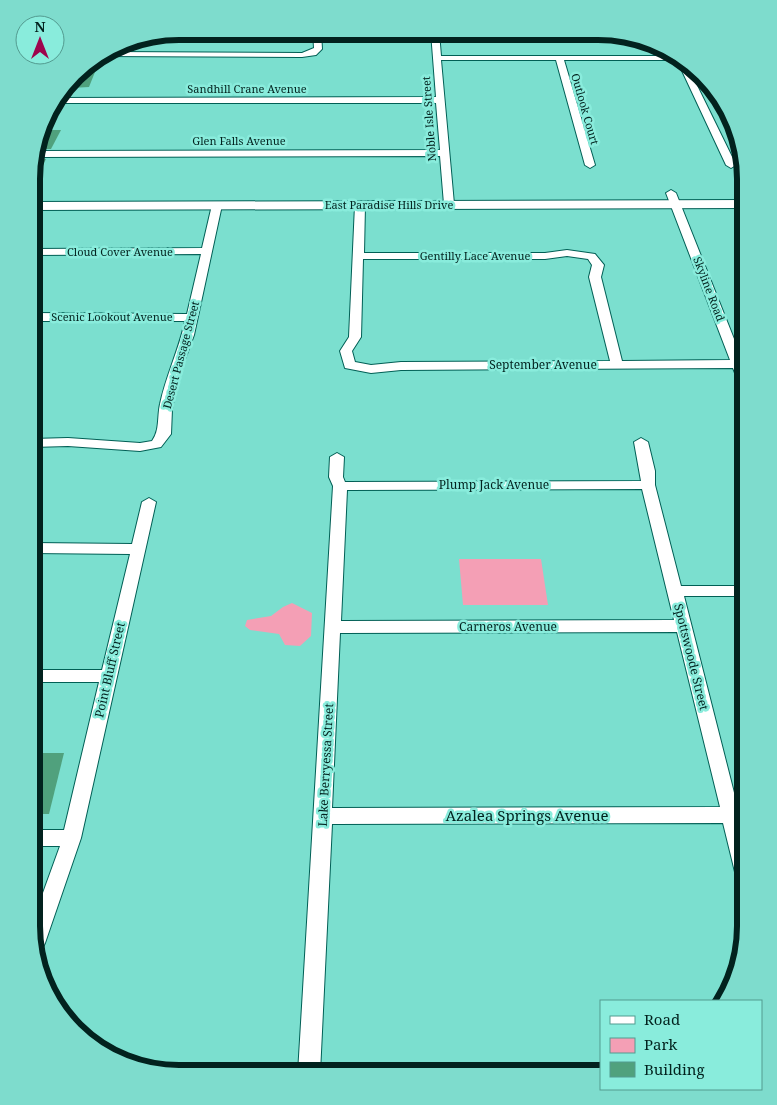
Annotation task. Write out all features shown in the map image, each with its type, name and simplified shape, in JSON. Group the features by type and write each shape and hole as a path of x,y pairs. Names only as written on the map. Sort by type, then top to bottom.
{"main road":[{"name":"East Paradise Hills Drive","path":"40,194 448,199 673,199 737,203"},
{"name":"East Paradise Hills Drive","path":"673,199 737,194"},
{"name":"East Paradise Hills Drive","path":"40,206 216,213 448,199"}],"street":[{"path":"118,54 313,53 318,49 316,40"},
{"name":"Noble Isle Street","path":"436,40 448,199"},
{"path":"437,58 665,58"},
{"name":"Outlook Court","path":"559,58 590,165"},
{"path":"686,73 732,165"},
{"name":"Sandhill Crane Avenue","path":"65,100 440,100"},
{"name":"Glen Falls Avenue","path":"43,154 444,153"},
{"name":"Skyline Road","path":"673,199 737,361"},
{"path":"359,256 360,205"},
{"name":"Desert Passage Street","path":"40,443 140,447 156,444 164,434 165,409 171,381 192,318 216,213"},
{"name":"Cloud Cover Avenue","path":"40,252 207,251"},
{"name":"Gentilly Lace Avenue","path":"359,256 545,256 567,253 590,256 598,265 594,277 617,364"},
{"name":"September Avenue","path":"359,256 356,337 346,351 349,365 371,369 401,366 737,364"},
{"name":"Scenic Lookout Avenue","path":"40,317 192,318"},
{"name":"Spottswoode Street","path":"641,442 648,471 648,485 737,838"},
{"name":"Lake Berryessa Street","path":"309,1065 340,486 336,477 337,457"},
{"name":"Plump Jack Avenue","path":"340,486 648,485"},
{"name":"Point Bluff Street","path":"40,928 72,838 149,502"},
{"path":"40,548 138,549"},
{"path":"674,591 737,591"},
{"name":"Carneros Avenue","path":"333,628 684,626"},
{"path":"40,676 108,676"},
{"name":"Azalea Springs Avenue","path":"324,816 731,815"},
{"path":"40,838 72,838"}],"green space":[{"path":"459,559 541,559 548,605 463,605"},
{"path":"292,603 312,613 311,636 300,646 285,645 279,634 250,630 245,626 247,620 271,616"}],"building":[{"path":"97,68 89,87 74,88"},
{"path":"49,130 61,130 51,149 44,149"},
{"path":"42,159 46,159 40,170"},
{"path":"40,753 64,753 49,814 40,814"}]}
